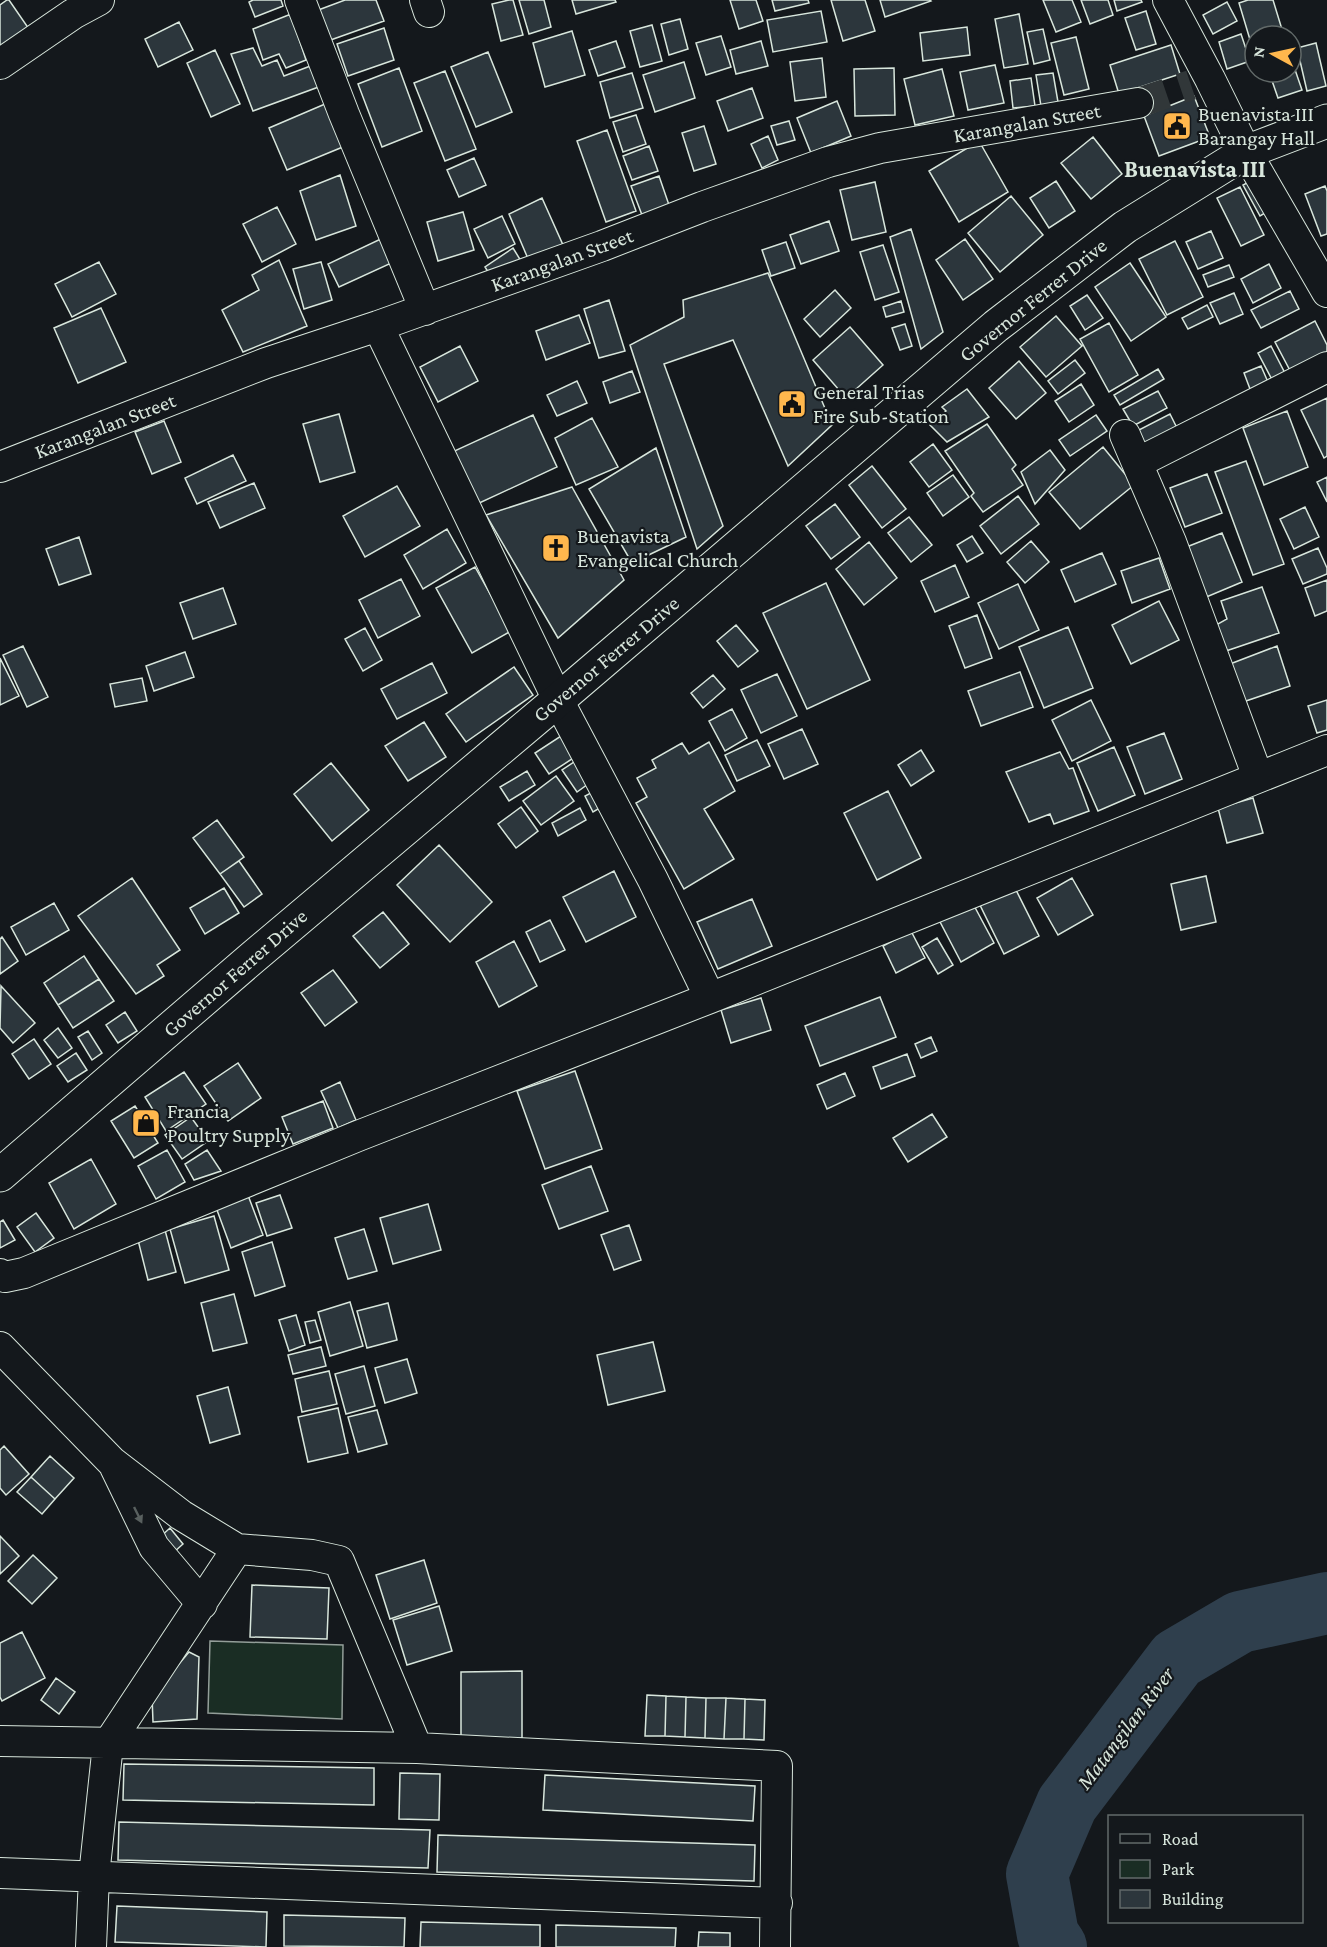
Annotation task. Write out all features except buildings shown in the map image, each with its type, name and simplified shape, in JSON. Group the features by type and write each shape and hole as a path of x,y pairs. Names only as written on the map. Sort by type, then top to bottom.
{"main road":[{"name":"Governor Ferrer Drive","path":"0,1175 996,326 1125,227 1246,152 1327,121"}],"street":[{"path":"0,64 73,14 99,0"},
{"path":"300,0 344,114 425,310"},
{"path":"1168,0 1200,82 1246,152 1327,292"},
{"name":"Karangalan Street","path":"0,467 266,363 425,310 828,162 880,148 1138,103"},
{"path":"378,326 558,700 653,880 710,998"},
{"path":"1137,463 1327,367"},
{"path":"1125,435 1171,542 1258,777"},
{"path":"0,1274 5,1277 24,1273 358,1136 710,998 1327,750"},
{"path":"0,1347 112,1462 181,1515 237,1549 312,1555 339,1561 417,1748"},
{"path":"112,1462 154,1547 202,1604"},
{"path":"91,1947 94,1876 108,1744 237,1549"},
{"path":"0,1741 417,1748 777,1766 776,1947"},
{"path":"0,1873 777,1903"}],"green space":[{"path":"210,1641 343,1645 342,1719 208,1713"}],"waterway":[{"name":"Matangilan River","path":"1056,1947 1048,1935 1037,1874 1067,1804 1177,1659 1240,1622 1327,1603"}],"tunnel":[{"path":"1138,103 1191,85"}],"place":[{"name":"Buenavista III Barangay Hall","path":"1177,126"},
{"name":"General Trias Fire Sub-Station","path":"792,404"},
{"name":"Buenavista Evangelical Church","path":"556,548"},
{"name":"Francia Poultry Supply","path":"146,1123"}],"district":[{"name":"Buenavista III","path":"1195,168"}]}
